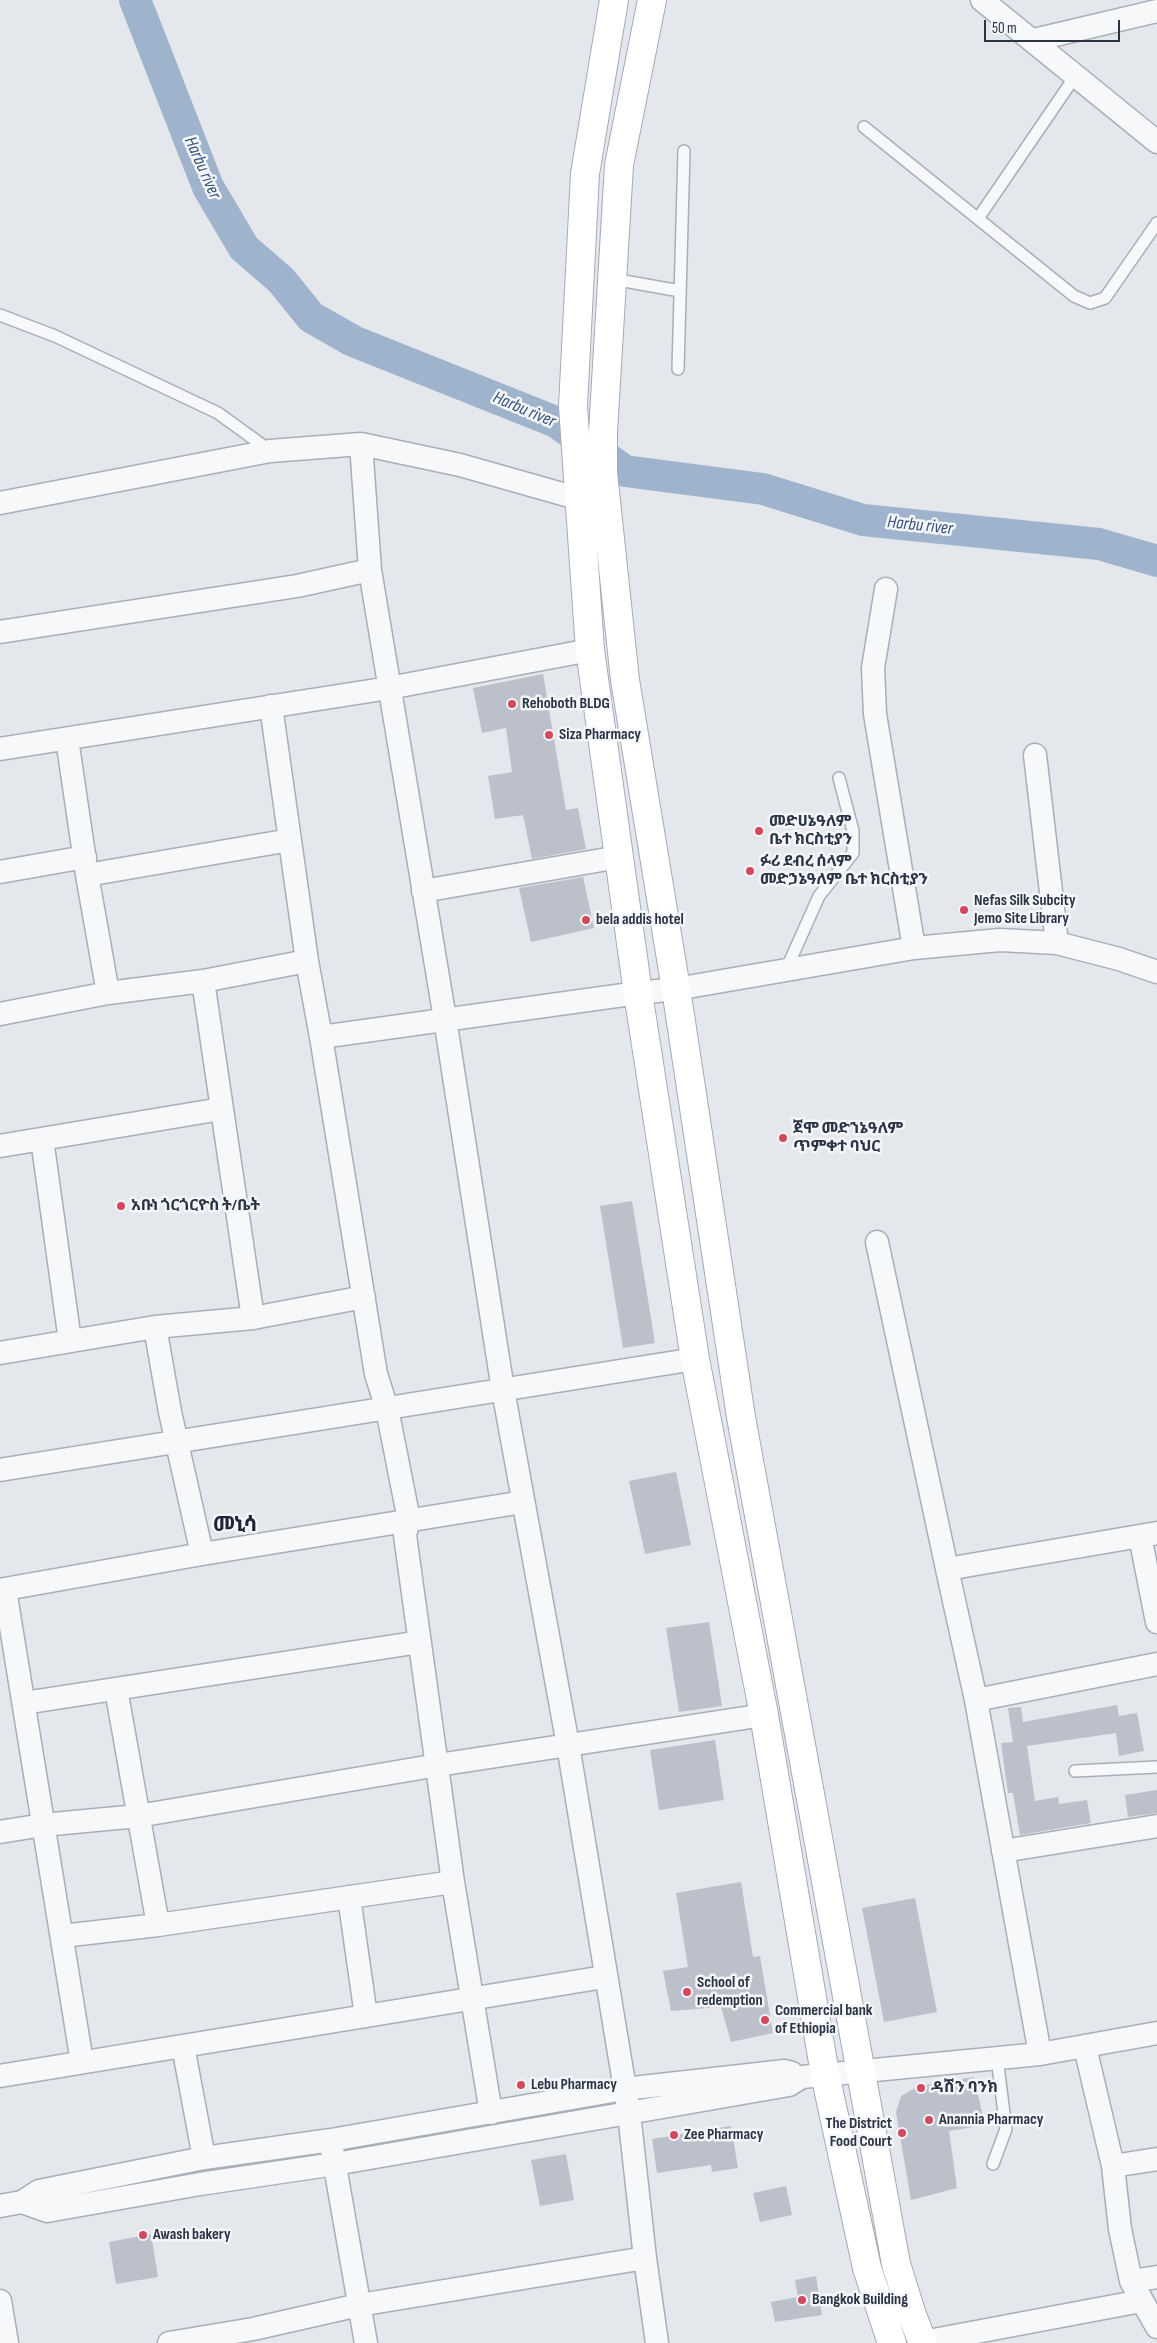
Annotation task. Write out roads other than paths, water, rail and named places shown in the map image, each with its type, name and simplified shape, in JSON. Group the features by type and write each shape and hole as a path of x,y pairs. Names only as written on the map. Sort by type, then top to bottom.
{"main road":[{"path":"614,0 585,174 573,406 575,442 593,500 625,680 676,989 741,1417 860,2070 896,2264 912,2315 923,2342"},
{"path":"652,0 619,165 603,432 603,474 593,500 590,650 638,992 695,1359 764,1714 814,2075 867,2268 892,2343"}],"street":[{"path":"982,0 1034,40 1157,142"},
{"path":"1034,40 1157,11"},
{"path":"361,444 370,570 445,1019 503,1390 568,1745 604,1977 628,2113 657,2343"},
{"path":"0,504 270,451 361,444 460,465 593,500"},
{"path":"0,632 297,586 370,570"},
{"path":"886,588 873,668 875,714 914,948"},
{"path":"0,749 389,688 590,650"},
{"path":"271,706 307,961 376,1374 387,1408 410,1520 406,1543 454,1882 491,2113"},
{"path":"67,739 108,994"},
{"path":"1035,755 1057,943"},
{"path":"0,872 86,866 290,840"},
{"path":"423,891 619,857"},
{"path":"321,1037 638,992 676,989 914,948 1000,940 1057,943 1118,959 1157,972"},
{"path":"0,1014 108,994 202,981 307,961"},
{"path":"202,981 253,1318"},
{"path":"0,1146 221,1109"},
{"path":"42,1139 70,1341"},
{"path":"877,1242 976,1700 1040,2054"},
{"path":"0,1353 155,1327 253,1318 364,1297"},
{"path":"155,1327 177,1442 202,1554"},
{"path":"0,1470 695,1359"},
{"path":"82,2062 24,1703 3,1590 202,1554 523,1502"},
{"path":"947,1569 1149,1534 1157,1622"},
{"path":"24,1703 420,1642"},
{"path":"976,1700 1157,1664"},
{"path":"116,1689 158,1925"},
{"path":"0,1832 43,1825 138,1816 438,1765 764,1714"},
{"path":"1003,1851 1157,1826"},
{"path":"62,1936 158,1925 454,1882"},
{"path":"349,1897 366,2016"},
{"path":"0,2076 604,1977"},
{"path":"0,2206 22,2202 39,2191 204,2158 331,2140 624,2089 786,2071 814,2075 1040,2054 1157,2033"},
{"path":"184,2046 204,2158"},
{"path":"1085,2047 1112,2166 1120,2229 1131,2281 1157,2327"},
{"path":"22,2202 47,2211 200,2184 335,2164 789,2085 814,2075"},
{"path":"331,2140 366,2343"},
{"path":"1112,2166 1157,2159"},
{"path":"169,2343 254,2336 358,2305 645,2258"},
{"path":"1131,2281 1157,2277"},
{"path":"0,2301 7,2343"},
{"path":"923,2342 1141,2301"}],"lane":[{"path":"979,218 1076,75"},
{"path":"864,127 1074,296 1090,303 1104,298 1157,223"},
{"path":"678,369 684,151"},
{"path":"611,279 680,291"},
{"path":"0,315 55,336 218,413 270,451"},
{"path":"786,970 819,896 853,853 853,831 839,778"},
{"path":"1075,1771 1157,1767"},
{"path":"993,2164 1006,2129 997,2058"}],"waterway":[{"name":"Harbu river","path":"135,0 208,187 244,248 281,280 311,317 353,341 556,422 625,471 763,489 863,520 1099,544 1157,561"}],"place":[{"name":"Rehoboth BLDG","path":"512,704"},
{"name":"Siza Pharmacy","path":"549,735"},
{"name":"መድሀኔዓለም ቤተ ክርስቲያን","path":"759,831"},
{"name":"ፉሪ ደብረ ሰላም መድኃኔዓለም ቤተ ክርስቲያን","path":"750,871"},
{"name":"Nefas Silk Subcity Jemo Site Library","path":"964,910"},
{"name":"bela addis hotel","path":"586,920"},
{"name":"ጀሞ መድኀኔዓለም ጥምቀተ ባህር","path":"783,1138"},
{"name":"አቡነ ጎርጎርዮስ ት/ቤት","path":"121,1206"},
{"name":"School of redemption","path":"687,1992"},
{"name":"Commercial bank of Ethiopia","path":"765,2020"},
{"name":"Lebu Pharmacy","path":"521,2085"},
{"name":"ዳሽን ባንክ","path":"921,2088"},
{"name":"Anannia Pharmacy","path":"929,2120"},
{"name":"The District Food Court","path":"902,2133"},
{"name":"Zee Pharmacy","path":"674,2135"},
{"name":"Awash bakery","path":"143,2235"},
{"name":"Bangkok Building","path":"802,2300"}],"district":[{"name":"መኒሳ","path":"235,1526"}]}
